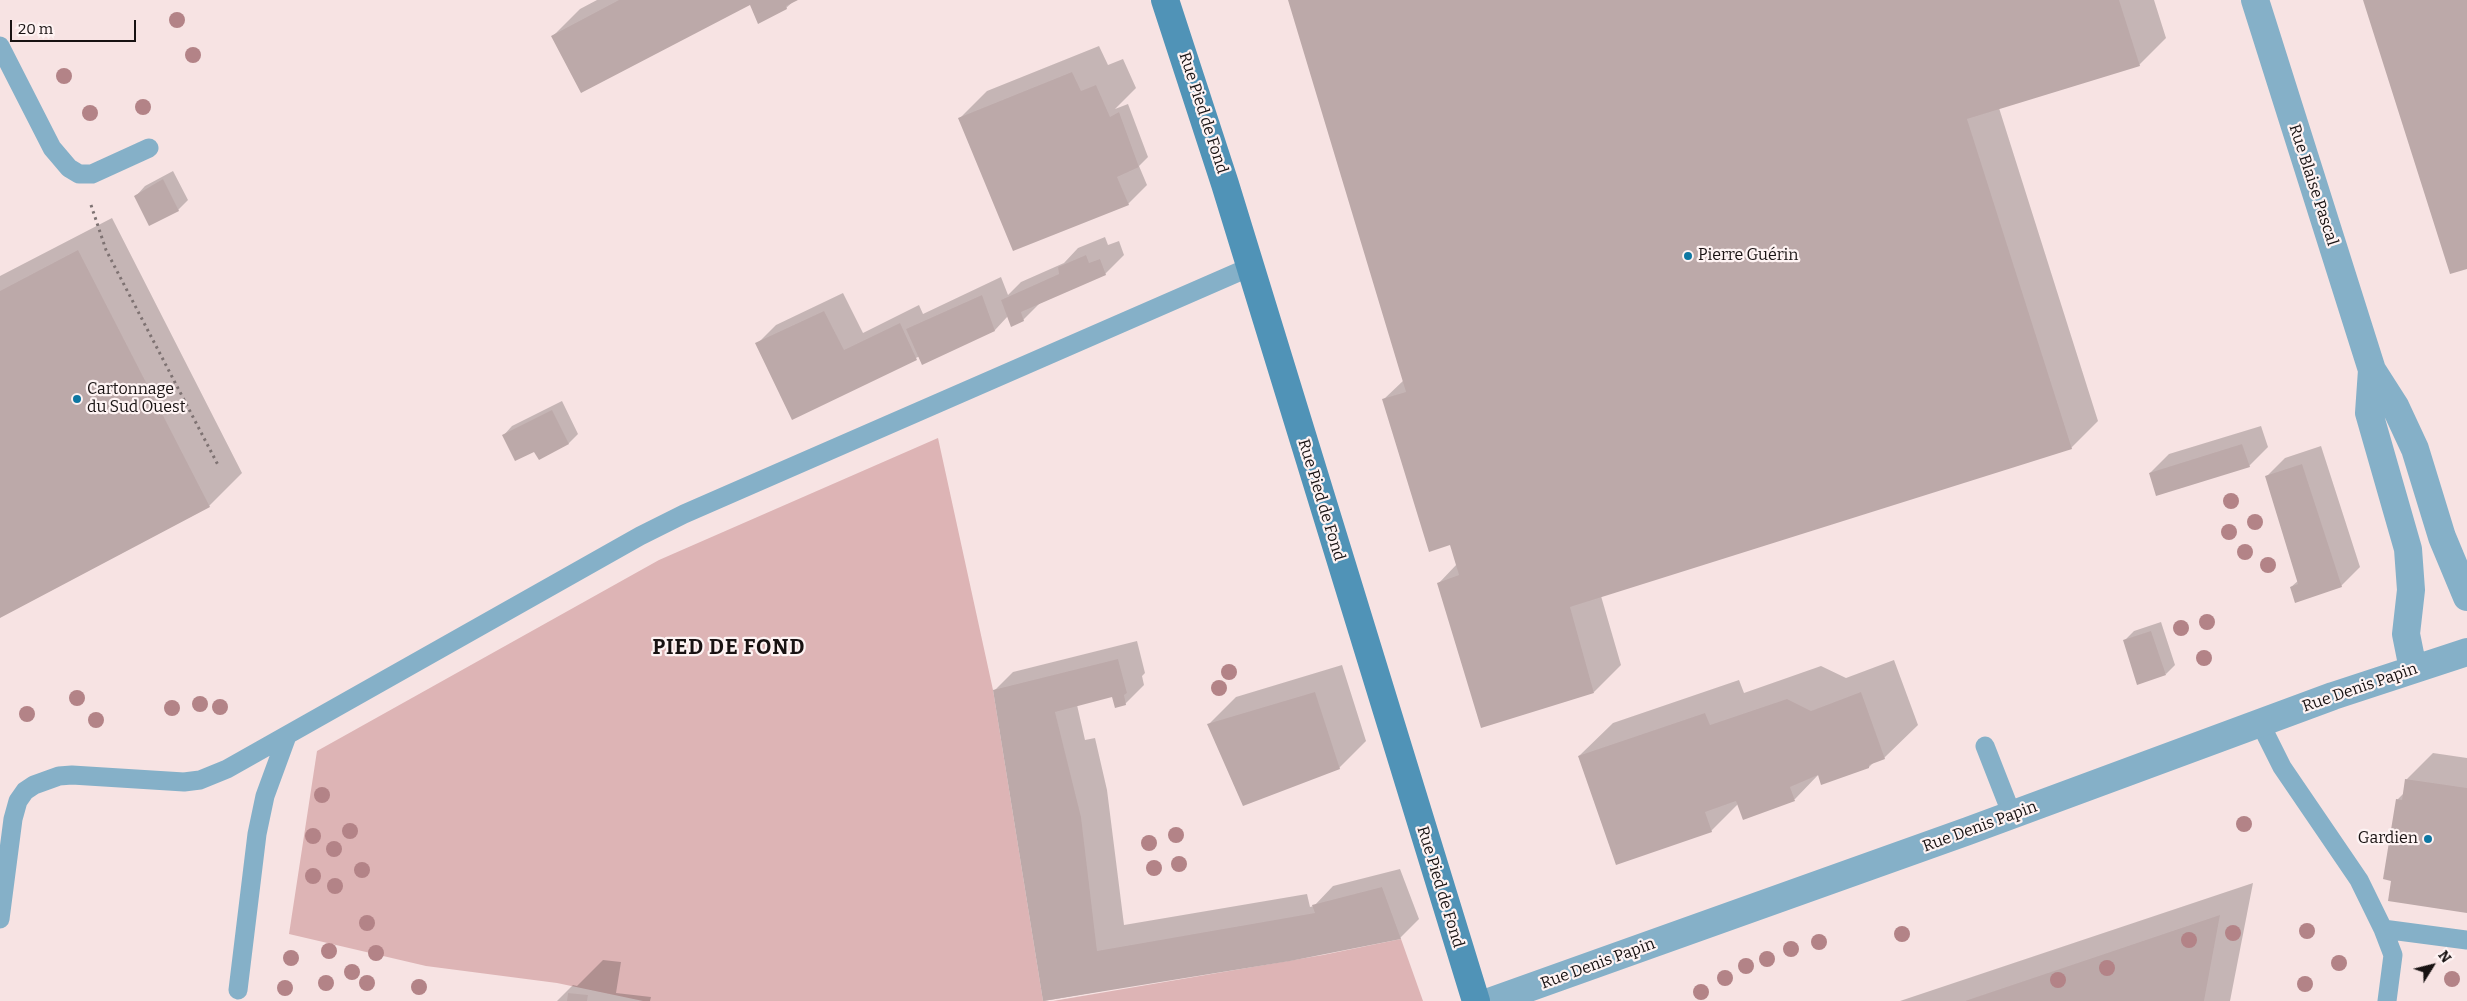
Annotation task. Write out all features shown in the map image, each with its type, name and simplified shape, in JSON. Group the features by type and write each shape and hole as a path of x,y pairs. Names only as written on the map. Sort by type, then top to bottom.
{"main road":[{"name":"Rue Pied de Fond","path":"1165,0 1181,45 1250,267 1476,1001"}],"street":[{"name":"Rue Blaise Pascal","path":"2255,0 2372,370 2395,406 2415,449 2442,537 2467,597"},
{"name":"Rue Blaise Pascal","path":"2372,370 2369,413 2408,549 2411,590 2406,634 2413,669"},
{"name":"Rue Denis Papin","path":"1492,1001 2012,815 2260,723 2467,652"}],"lane":[{"path":"0,46 52,148 61,160 79,174 92,174 149,148"},
{"path":"0,919 13,819 18,801 25,791 34,785 59,776 72,775 167,782 200,780 227,769 640,536 684,514 1250,267"},
{"path":"2260,723 2282,766 2359,880 2383,929 2393,955 2387,1001"},
{"path":"238,990 257,834 265,796 287,736"},
{"path":"1985,746 2012,815"},
{"path":"2383,929 2467,940"}],"path":[{"path":"79,174 106,250 218,465"}],"shaded area":[{"path":"938,438 993,690 1043,1001 643,1001 557,983 426,966 289,934 317,751 659,560"},
{"path":"1401,939 1423,1001 1053,1001 1323,955"}],"building":[{"path":"619,0 798,0 786,6 787,9 758,24 750,5 581,93 551,36"},
{"name":"Pierre Guérin","path":"1288,0 2119,0 2140,66 1967,119 2072,449 1570,607 1594,693 1481,728 1437,583 1459,575 1450,545 1429,552 1382,399 1406,392"},
{"path":"2363,0 2467,0 2467,269 2450,274"},
{"path":"1072,72 1081,91 1096,85 1110,117 1119,112 1139,167 1117,177 1129,205 1013,251 958,118"},
{"path":"163,179 179,211 149,226 134,196"},
{"name":"Cartonnage du Sud Ouest","path":"78,250 210,507 0,618 0,291"},
{"path":"1086,255 1089,263 1100,259 1106,275 1021,312 1024,321 1011,327 1001,300 1059,274 1058,267"},
{"path":"982,295 995,331 922,365 906,329"},
{"path":"824,311 844,350 900,323 917,360 792,420 755,343"},
{"path":"552,410 569,444 539,460 534,452 515,461 502,435"},
{"path":"2242,444 2250,467 2156,496 2149,473"},
{"path":"2302,464 2342,587 2295,603 2290,587 2298,584 2265,476"},
{"path":"2151,631 2166,675 2137,685 2123,640"},
{"path":"1118,659 1127,693 1124,695 1126,705 1115,708 1112,697 1055,712 1081,817 1097,951 1315,913 1312,905 1382,887 1401,939 1290,961 1043,1001 993,690"},
{"path":"1315,692 1340,769 1243,806 1207,724"},
{"path":"1861,692 1885,759 1869,765 1869,768 1821,785 1818,775 1790,787 1795,801 1743,820 1736,801 1705,812 1712,832 1616,865 1578,756 1705,713 1710,725 1787,699 1811,711"},
{"name":"Gardien","path":"2405,779 2467,788 2467,913 2388,901 2391,881 2383,879 2396,799 2402,800"},
{"path":"2220,915 2204,1001 1965,1001"},
{"path":"568,993 588,995 587,1001 567,1001"}],"place":[{"name":"Pierre Guérin","path":"1688,256"},
{"name":"Cartonnage du Sud Ouest","path":"77,399"},
{"name":"Gardien","path":"2428,839"}],"district":[{"name":"PIED DE FOND","path":"729,648"}]}
